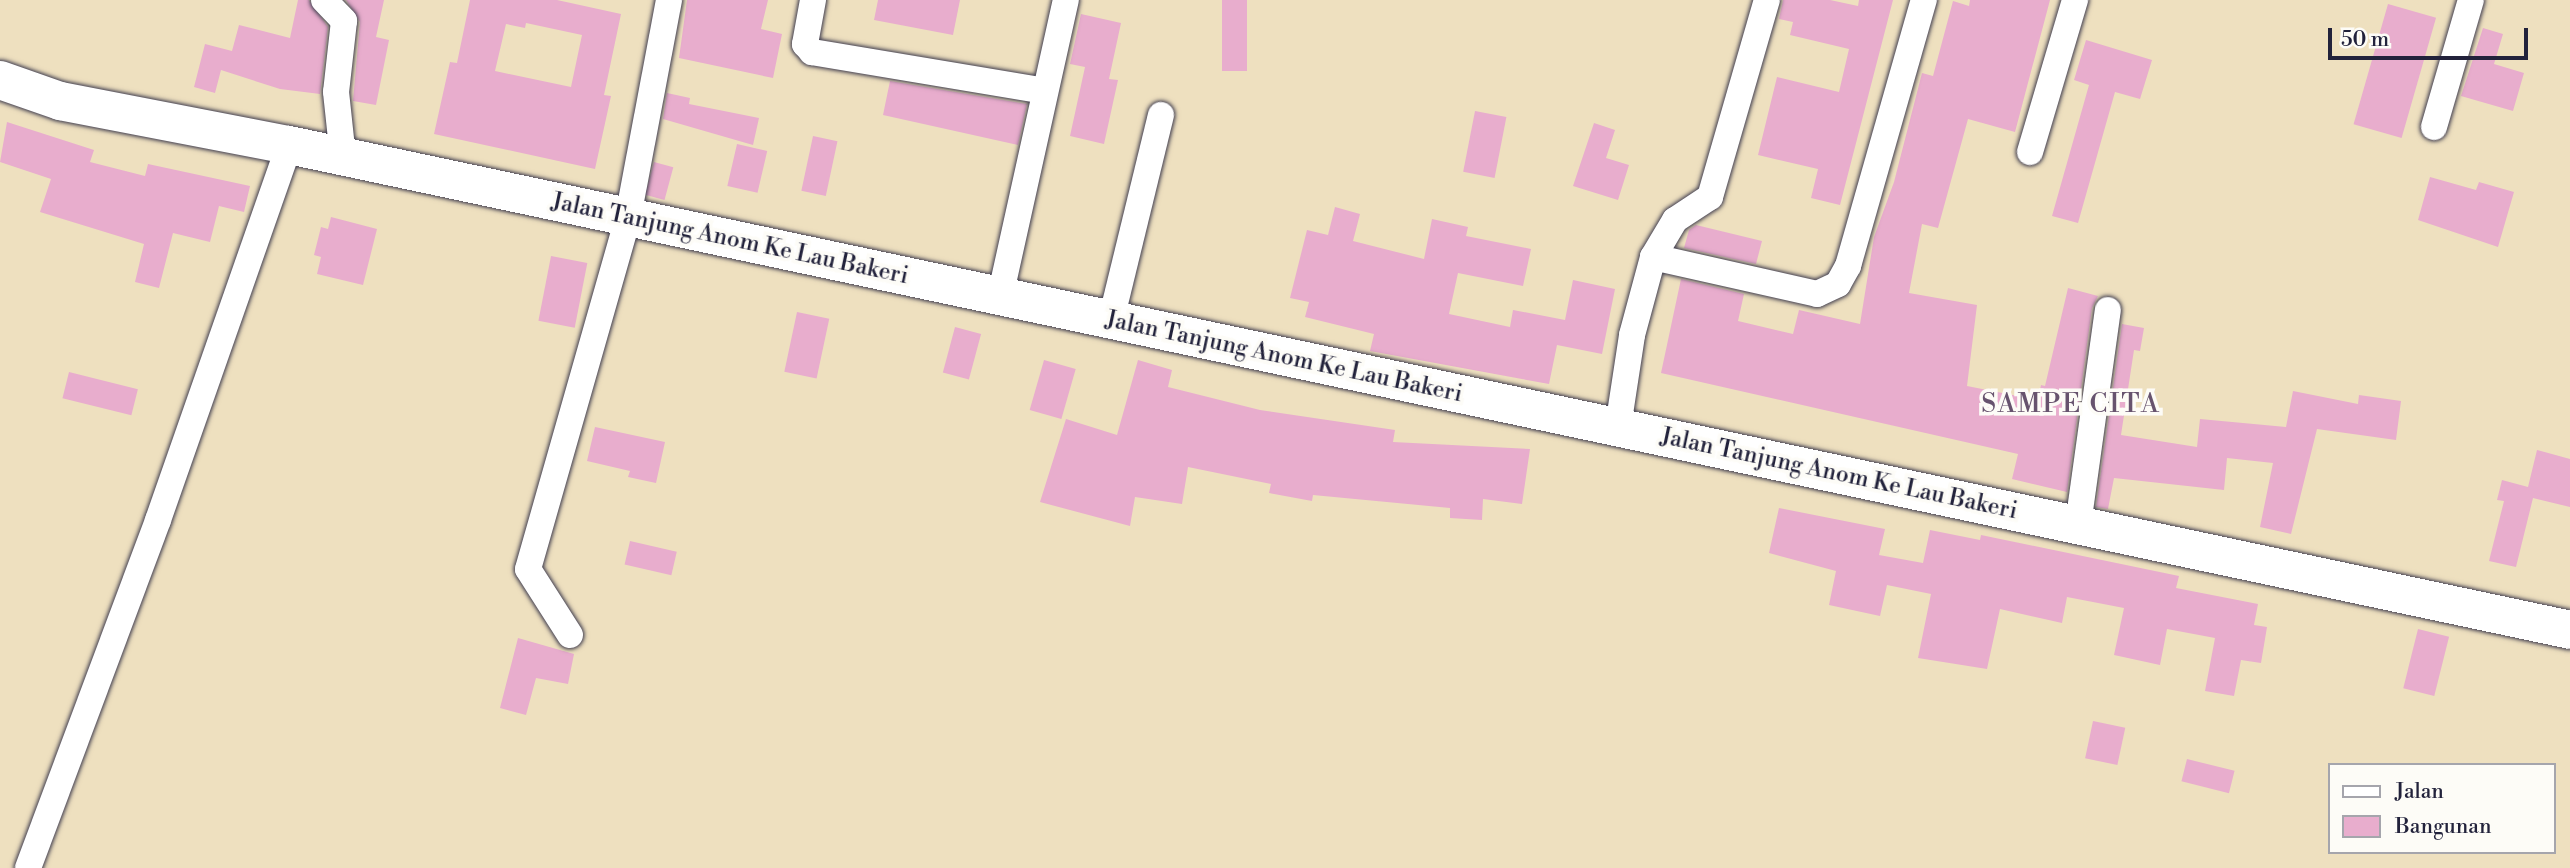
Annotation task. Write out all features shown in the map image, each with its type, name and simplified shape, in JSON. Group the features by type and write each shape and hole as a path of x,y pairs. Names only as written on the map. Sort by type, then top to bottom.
{"main road":[{"name":"Jalan Tanjung Anom Ke Lau Bakeri","path":"0,80 60,101 289,145 628,217 1009,283 1111,320 2570,630"}],"street":[{"path":"324,0 344,21 337,92 343,157"},
{"path":"570,635 528,569 628,217 669,0"},
{"path":"813,0 806,44 812,52 1044,90"},
{"path":"1009,283 1044,90 1066,0"},
{"path":"1618,428 1632,335 1653,257 1675,220 1710,197 1767,0"},
{"path":"1653,257 1816,294 1838,284 1848,266 1924,0"},
{"path":"2030,152 2074,0"},
{"path":"2434,127 2471,0"},
{"path":"1111,320 1161,116"},
{"path":"28,868 158,520 289,145"},
{"path":"2078,525 2108,310"}],"building":[{"path":"298,0 309,0 328,27 320,94 280,89 221,70 215,93 194,87 205,44 232,51 239,25 290,38"},
{"path":"346,0 384,0 376,37 389,40 376,105 353,101 360,22"},
{"path":"470,0 557,0 621,14 604,95 611,96 595,169 434,134 450,62 457,63","holes":["526,23 582,35 571,87 495,71 506,24 525,28"]},
{"path":"687,0 768,0 761,29 782,34 773,78 679,58"},
{"path":"878,0 960,0 953,35 874,20"},
{"path":"1222,0 1247,0 1247,71 1222,71"},
{"path":"1783,0 1830,0 1858,6 1859,0 1893,0 1840,205 1811,198 1818,169 1758,155 1777,77 1839,92 1849,49 1790,35 1793,22 1779,19"},
{"path":"1970,0 2050,0 2015,132 1968,119 1938,228 1922,224 1909,293 1977,305 1967,386 2038,400 2041,385 2045,386 2068,288 2098,296 2092,308 2067,492 2012,479 2018,454 1661,373 1681,279 1744,294 1738,321 1793,334 1799,310 1860,324 1874,237 1894,182 1922,73 1933,76 1953,1 1969,6"},
{"path":"2388,4 2436,18 2402,138 2354,124"},
{"path":"1081,14 1121,23 1109,79 1118,80 1104,144 1070,136 1085,67 1070,64"},
{"path":"2483,28 2503,34 2494,64 2524,73 2513,111 2461,96"},
{"path":"2086,40 2152,60 2140,99 2115,92 2078,223 2052,216 2089,85 2074,80"},
{"path":"890,81 1027,104 1018,145 883,115"},
{"path":"667,93 690,98 689,104 759,118 753,145 663,119"},
{"path":"1475,111 1506,117 1495,178 1463,172"},
{"path":"7,122 94,150 90,162 145,176 148,164 250,186 244,212 219,206 210,242 173,233 159,288 135,282 144,244 40,212 51,179 0,162"},
{"path":"1594,123 1615,130 1606,158 1629,165 1618,200 1573,186"},
{"path":"813,136 837,141 826,196 801,191"},
{"path":"737,144 767,151 758,193 727,186"},
{"path":"654,162 673,167 665,200 645,195"},
{"path":"2430,177 2476,190 2479,182 2514,192 2498,247 2418,220"},
{"path":"1335,207 1360,214 1353,241 1424,259 1432,219 1468,227 1466,236 1531,249 1523,286 1458,273 1449,314 1510,327 1513,310 1565,320 1573,280 1615,289 1602,354 1557,345 1549,384 1370,351 1374,334 1305,317 1309,302 1290,298 1307,230 1328,235"},
{"path":"331,217 377,229 363,285 317,274 321,257 314,255 321,227 328,229"},
{"path":"1696,225 1762,241 1756,264 1684,248 1689,230"},
{"path":"551,256 587,263 575,328 538,321"},
{"path":"797,312 829,319 817,379 784,372"},
{"path":"2122,324 2144,328 2140,351 2134,350 2121,435 2197,447 2200,419 2286,427 2293,391 2358,404 2359,395 2401,401 2396,440 2317,429 2291,534 2260,527 2273,463 2227,458 2224,490 2114,478 2108,509 2096,507"},
{"path":"955,327 981,334 969,379 943,372"},
{"path":"1044,360 1076,369 1061,419 1030,410"},
{"path":"1138,360 1172,370 1168,387 1260,410 1395,430 1393,442 1530,449 1522,504 1483,499 1482,520 1450,518 1450,508 1313,495 1312,501 1269,493 1271,484 1188,467 1182,504 1135,497 1130,526 1040,502 1066,419 1117,435"},
{"path":"69,372 138,389 131,415 62,398"},
{"path":"595,427 665,442 656,483 628,477 630,471 587,461"},
{"path":"2537,450 2570,459 2570,507 2533,498 2516,567 2489,561 2504,501 2497,500 2502,480 2528,487"},
{"path":"1779,508 1885,529 1879,555 1923,563 1930,530 1980,540 1981,535 2179,576 2176,588 2258,604 2254,625 2267,627 2261,663 2241,660 2234,696 2205,691 2215,638 2167,629 2160,665 2114,655 2124,608 2067,597 2062,623 2000,609 1987,669 1918,658 1931,594 1887,585 1880,616 1829,605 1836,571 1769,553"},
{"path":"630,541 677,552 671,575 625,564"},
{"path":"2418,629 2449,637 2434,696 2403,688"},
{"path":"518,638 574,654 568,684 536,678 526,715 500,708"},
{"path":"2093,721 2125,728 2117,765 2085,758"},
{"path":"2187,759 2235,771 2229,793 2181,781"}],"district":[{"name":"SAMPE CITA","path":"2071,405"}]}
